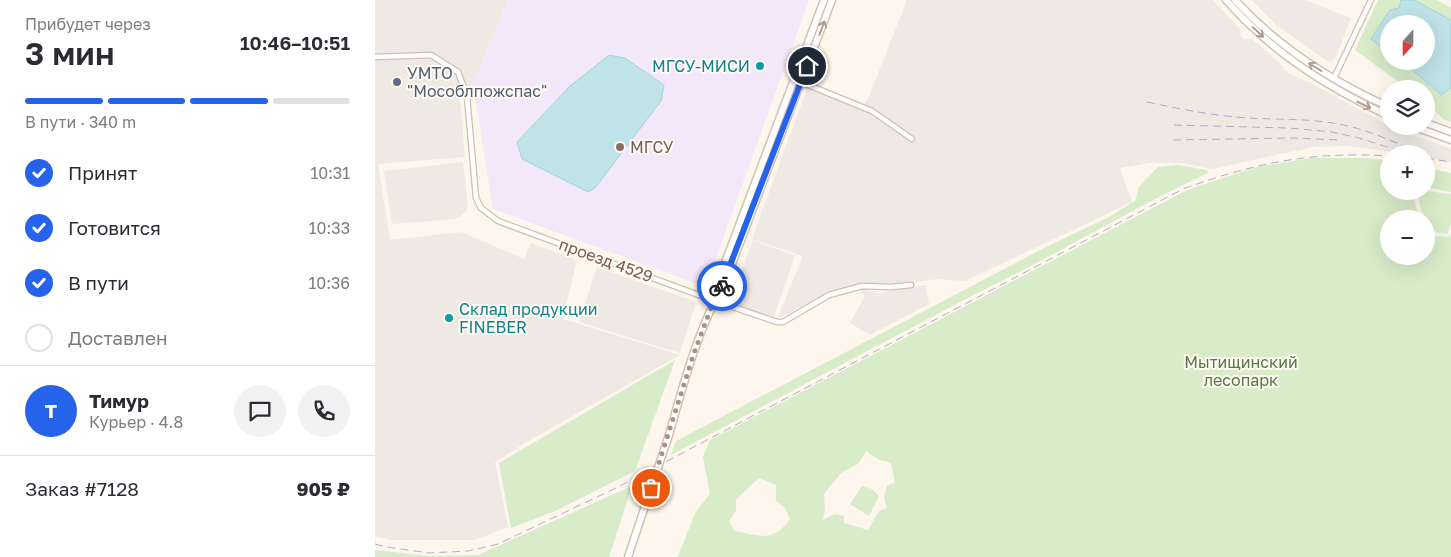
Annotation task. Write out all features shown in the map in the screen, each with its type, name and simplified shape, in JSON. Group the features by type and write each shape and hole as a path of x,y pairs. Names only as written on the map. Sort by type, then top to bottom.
{"main road":[{"path":"628,557 690,364 714,300 718,281 824,0"},
{"path":"714,300 726,280 833,0"},
{"path":"1226,0 1268,42 1294,63 1358,102 1380,112"},
{"path":"1235,0 1281,43 1299,57 1380,102"},
{"path":"1435,126 1451,132"},
{"path":"1435,134 1451,140"}],"street":[{"path":"1334,78 1371,0"},
{"name":"проезд 4529","path":"375,57 431,55 458,72 467,96 476,198 481,208 498,221 777,322 783,322 829,295 862,286 891,287 911,285"},
{"path":"801,82 872,111 912,139"}],"shaded area":[{"path":"375,0 508,0 473,85 459,88 465,157 378,164 390,240 461,232 524,259 531,243 577,260 563,319 680,355 530,440 495,462 508,527 475,540 391,540 375,536"},
{"name":"МГСУ","path":"508,0 809,0 708,280 698,284 493,209 473,85"},
{"path":"907,0 1213,0 1240,29 1241,36 1244,39 1252,39 1283,66 1284,70 1289,74 1309,82 1380,121 1380,135 1413,135 1451,149 1451,162 1435,159 1435,145 1380,145 1380,150 1348,146 1313,147 1212,169 1183,163 1150,163 1120,168 1132,202 965,281 937,279 889,286 858,284 822,297 777,319 803,256 752,239 807,89 861,109 868,99"},
{"path":"1252,0 1305,0 1351,18 1336,57 1332,61 1327,61 1276,25"},
{"path":"463,162 468,205 467,210 461,216 454,219 392,224 384,171"},
{"path":"753,240 795,256 773,319 729,304"},
{"path":"597,267 696,302 680,353 579,322"},
{"path":"926,285 929,304 870,335 850,323 865,296 860,292 863,289 880,293"}],"green space":[{"path":"1378,0 1401,0 1399,8 1390,10 1389,15 1380,15 1380,68 1355,50"},
{"path":"1414,0 1437,0 1451,8 1451,20"},
{"path":"1382,70 1412,70 1423,80 1396,80"},
{"path":"1451,88 1451,122 1443,119 1435,111 1435,91 1440,95"},
{"name":"Мытищинский лесопарк","path":"1312,158 1380,160 1380,200 1414,200 1417,210 1380,210 1380,265 1435,265 1435,236 1449,237 1451,234 1451,557 678,557 695,513 710,494 703,457 710,440 1187,190 1256,167","holes":["866,451 879,460 891,464 895,482 887,486 884,498 887,508 879,511 868,530 844,523 844,516 834,514 823,520 825,510 824,494 841,473 859,463","759,478 776,485 776,501 785,508 790,519 783,527 777,532 765,536 734,531 729,521 736,511 736,499"]},
{"path":"1178,165 1207,170 1208,173 671,455 676,441 1046,247 1109,217 1135,201 1139,187 1158,167"},
{"path":"1435,170 1451,173 1451,192 1435,189"},
{"path":"1435,192 1451,194 1451,224 1447,234 1435,232 1435,210 1421,210 1419,200 1435,200"},
{"path":"675,360 635,471 555,511 511,528 499,463"},
{"path":"632,486 609,557 375,557 375,550 429,556 478,555"},
{"path":"862,486 872,489 879,496 869,516 850,504"}],"water":[{"path":"1401,0 1414,0 1451,20 1451,88 1441,95 1435,90 1435,80 1424,80 1412,70 1435,70 1435,15 1387,15 1390,10 1399,8"},
{"path":"1380,25 1380,46 1371,39"},
{"path":"609,55 625,58 664,85 661,101 595,188 588,192 522,159 517,142 570,86"}],"railway":[{"path":"1147,102 1223,116 1336,123 1386,138 1402,145"},
{"path":"1174,125 1289,128 1332,132 1381,145"},
{"path":"1173,140 1292,138 1340,140"},
{"path":"375,544 429,553 468,551 498,544 616,488 1183,189 1234,172 1284,161 1335,155 1380,156"},
{"path":"1435,159 1451,162"}],"way so far":[{"path":"651,488 690,364 714,300 722,286"}],"place":[{"name":"МГСУ-МИСИ","path":"760,66"},
{"name":"УМТО \"Мособлпожспас\"","path":"397,82"},
{"name":"МГСУ","path":"620,147"},
{"name":"Склад продукции FINEBER","path":"449,318"}],"route":[{"path":"722,286 726,280 807,66"}]}
